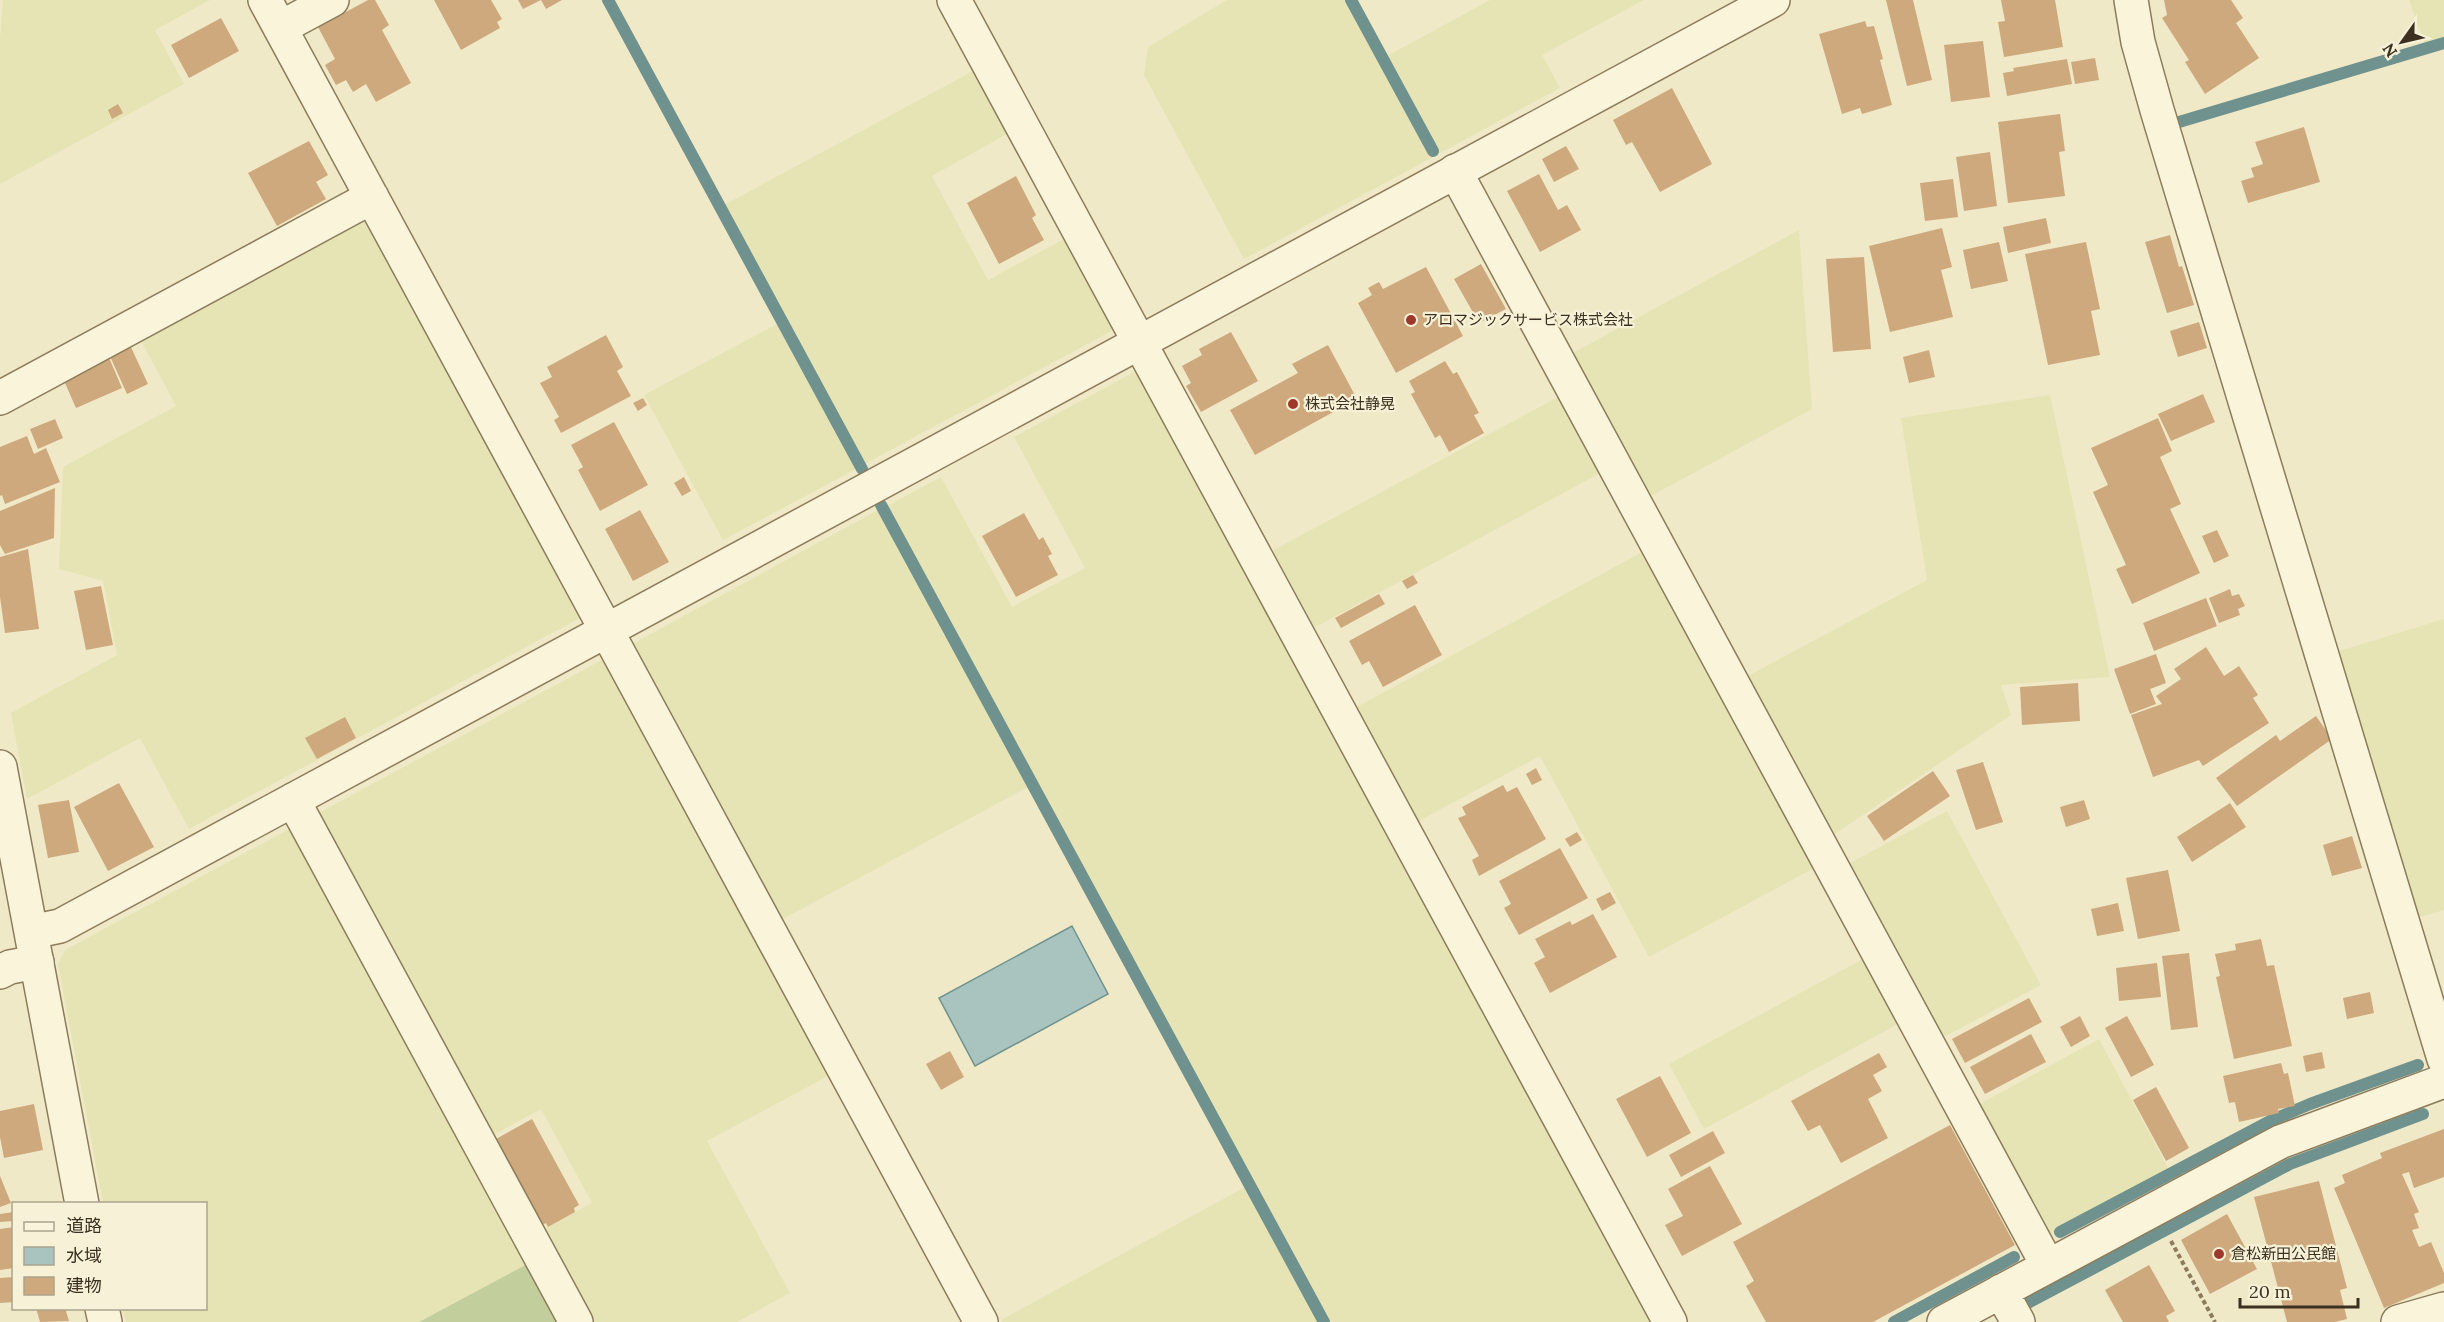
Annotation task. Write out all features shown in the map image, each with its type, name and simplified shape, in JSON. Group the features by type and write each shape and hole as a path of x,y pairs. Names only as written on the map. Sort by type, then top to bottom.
{"street":[{"path":"265,0 981,1322"},
{"path":"280,28 333,0"},
{"path":"954,0 1670,1322"},
{"path":"2131,0 2138,42 2157,110 2444,1059"},
{"path":"0,972 10,967 60,926 1455,171 1760,3"},
{"path":"1455,171 2048,1266"},
{"path":"0,398 372,197"},
{"path":"0,767 82,1202"},
{"path":"293,800 576,1322"},
{"path":"1944,1322 2280,1142 2444,1081"},
{"path":"2001,1291 2019,1322"},
{"path":"2398,1322 2444,1310"}],"path":[{"path":"2166,1232 2215,1322"}],"shaded area":[{"path":"3,0 210,0 155,30 184,84 0,184 0,39"},
{"path":"1227,0 1348,0 1433,157 1244,259 1144,75 1148,47"},
{"path":"1490,0 1644,0 1542,55 1560,88 1438,154 1385,57"},
{"path":"2409,0 2444,0 2444,39 2425,45"},
{"path":"975,70 1009,133 932,176 988,280 1066,238 1115,329 863,465 722,206"},
{"path":"360,213 580,618 189,829 140,738 27,799 11,713 117,655 103,581 59,569 63,467 176,406 137,333"},
{"path":"1799,230 1812,409 1649,497 1571,354"},
{"path":"779,323 858,468 723,540 644,395"},
{"path":"1138,370 1653,1322 1327,1322 885,507 941,477 1012,607 1085,568 1014,437"},
{"path":"2050,395 2110,677 2001,685 2011,715 1832,836 1746,677 1927,580 1901,418"},
{"path":"1560,396 1602,472 1312,629 1270,552"},
{"path":"880,509 1030,786 783,919 634,643"},
{"path":"1644,551 1816,867 1649,957 1540,756 1417,822 1355,708"},
{"path":"2444,619 2444,910 2417,918 2336,652"},
{"path":"602,660 828,1076 707,1141 790,1293 737,1322 590,1322 541,1231 592,1203 541,1109 490,1137 315,815"},
{"path":"1947,811 2041,985 1942,1038 1848,864"},
{"path":"295,826 531,1262 419,1322 126,1322 123,1310 207,1310 207,1202 103,1202 58,964 65,950"},
{"path":"1865,958 1900,1023 1704,1129 1669,1064"},
{"path":"2099,1039 2169,1170 2049,1235 1978,1105"},
{"path":"1247,1186 1320,1320 1317,1322 1002,1322 1001,1320"}],"green space":[{"path":"531,1262 563,1322 419,1322"}],"water":[{"path":"1072,926 1108,994 975,1066 939,998"}],"building":[{"path":"368,0 375,0 389,25 382,30 411,83 376,102 366,84 353,92 346,80 336,85 325,65 335,59 318,27"},
{"path":"434,0 491,0 502,19 497,22 500,28 461,50"},
{"path":"518,0 541,0 523,9"},
{"path":"541,0 562,0 546,9"},
{"path":"1886,0 1913,0 1932,80 1907,86"},
{"path":"2001,0 2055,0 2063,47 2004,57 1998,22 2005,21"},
{"path":"2164,0 2231,0 2243,18 2236,23 2259,58 2205,94 2185,62 2189,60 2162,18 2167,15"},
{"path":"221,18 239,51 189,78 171,45"},
{"path":"1865,21 1867,27 1874,26 1892,105 1862,114 1860,108 1842,114 1819,34"},
{"path":"1983,41 1990,97 1951,102 1944,45"},
{"path":"2095,58 2099,80 2075,84 2071,62"},
{"path":"2067,59 2072,84 2007,96 2003,73 2014,71 2013,68"},
{"path":"1672,88 1712,164 1660,192 1632,142 1626,145 1613,120"},
{"path":"118,104 123,113 112,119 108,110"},
{"path":"2060,114 2065,151 2059,152 2065,196 2008,203 1998,122"},
{"path":"2304,127 2320,182 2248,203 2241,181 2254,177 2251,168 2263,164 2255,142"},
{"path":"309,141 328,175 316,182 326,199 277,226 248,173"},
{"path":"1566,146 1579,169 1554,182 1542,159"},
{"path":"1990,152 1997,206 1964,211 1956,157"},
{"path":"1539,174 1558,210 1567,205 1581,230 1540,252 1507,191"},
{"path":"1016,176 1036,215 1032,218 1044,240 999,264 967,203"},
{"path":"1953,179 1958,217 1925,221 1920,183"},
{"path":"2046,218 2051,243 2008,253 2003,227"},
{"path":"1942,228 1952,267 1941,270 1953,317 1890,332 1869,246"},
{"path":"2170,235 2179,267 2182,266 2194,305 2167,313 2145,242"},
{"path":"1999,242 2008,281 1971,289 1963,250"},
{"path":"2086,242 2100,309 2091,311 2100,355 2048,365 2025,254"},
{"path":"1864,257 1871,349 1833,352 1826,259"},
{"path":"1481,264 1506,309 1479,323 1454,279"},
{"path":"1426,267 1463,336 1396,373 1358,303 1372,295 1368,288 1379,282 1383,289"},
{"path":"2199,322 2207,348 2178,357 2170,331"},
{"path":"1231,332 1258,381 1201,412 1186,386 1191,383 1182,366 1202,355 1199,349"},
{"path":"606,335 623,367 617,371 631,396 561,433 554,420 559,417 540,383 552,377 547,367"},
{"path":"130,345 148,384 127,394 109,354"},
{"path":"1328,345 1357,399 1255,455 1230,410 1298,373 1292,364"},
{"path":"1929,350 1935,377 1909,383 1903,357"},
{"path":"107,353 122,388 76,408 61,374"},
{"path":"1445,361 1453,374 1457,372 1479,413 1474,415 1484,433 1449,452 1440,435 1435,438 1411,394 1415,392 1409,381"},
{"path":"2203,394 2215,422 2171,441 2158,414"},
{"path":"643,398 647,405 638,411 633,403"},
{"path":"2158,418 2172,451 2160,457 2181,504 2170,509 2200,573 2132,604 2116,569 2126,565 2093,492 2108,485 2091,448"},
{"path":"55,419 63,438 38,449 30,429"},
{"path":"614,422 648,485 600,511 578,470 583,467 571,445"},
{"path":"27,436 34,454 46,448 60,482 5,504 2,495 0,496 0,447"},
{"path":"684,477 691,491 682,496 674,483"},
{"path":"55,488 54,538 5,554 0,545 0,511"},
{"path":"640,510 669,562 633,581 605,529"},
{"path":"1024,513 1039,540 1043,537 1052,554 1048,556 1058,575 1016,597 982,536"},
{"path":"2217,530 2229,556 2214,563 2202,536"},
{"path":"28,549 39,629 5,633 0,597 0,557"},
{"path":"1413,575 1418,583 1407,589 1402,581"},
{"path":"101,586 113,645 86,650 74,591"},
{"path":"2230,589 2232,596 2239,594 2245,606 2238,609 2240,615 2219,623 2209,598"},
{"path":"1379,594 1385,604 1341,628 1335,618"},
{"path":"2206,598 2217,626 2154,651 2143,623"},
{"path":"1415,605 1442,655 1383,687 1369,661 1362,665 1349,641"},
{"path":"2206,647 2224,676 2239,666 2258,695 2253,698 2269,723 2203,766 2199,760 2153,777 2131,715 2162,704 2156,696 2181,679 2174,669"},
{"path":"2156,654 2166,683 2150,689 2156,704 2130,714 2114,669"},
{"path":"2078,683 2080,721 2022,725 2020,687"},
{"path":"2316,716 2332,739 2237,806 2216,778 2276,735 2280,741"},
{"path":"345,717 356,738 317,759 305,738"},
{"path":"1983,762 2003,822 1976,830 1956,770"},
{"path":"1536,768 1542,780 1532,785 1526,774"},
{"path":"1933,771 1950,796 1884,841 1867,816"},
{"path":"119,783 154,847 108,871 74,807"},
{"path":"1503,785 1507,792 1517,787 1546,839 1479,876 1472,860 1479,856 1458,818 1466,815 1462,807"},
{"path":"69,800 79,852 48,858 38,805"},
{"path":"2084,800 2090,819 2066,827 2060,807"},
{"path":"2230,803 2246,827 2192,862 2177,837"},
{"path":"1577,832 1582,840 1570,847 1565,839"},
{"path":"2352,836 2362,868 2332,876 2323,845"},
{"path":"1560,848 1588,898 1519,935 1504,908 1511,904 1499,881"},
{"path":"2168,870 2180,931 2138,939 2126,878"},
{"path":"1610,892 1616,903 1602,911 1596,899"},
{"path":"2118,903 2124,931 2097,936 2091,909"},
{"path":"1593,914 1617,957 1550,993 1534,963 1545,957 1535,939 1570,921 1572,925"},
{"path":"2261,939 2267,966 2274,965 2292,1046 2234,1059 2216,977 2220,976 2215,954 2236,950 2235,944"},
{"path":"2189,953 2198,1027 2171,1030 2162,956"},
{"path":"2157,963 2161,997 2119,1001 2116,968"},
{"path":"2370,992 2374,1013 2347,1019 2343,998"},
{"path":"2029,998 2042,1022 1965,1063 1952,1039"},
{"path":"2080,1016 2090,1036 2071,1047 2060,1027"},
{"path":"2127,1016 2154,1065 2131,1077 2105,1028"},
{"path":"2031,1034 2046,1062 1985,1094 1970,1067"},
{"path":"950,1051 964,1077 941,1090 926,1064"},
{"path":"2322,1052 2325,1068 2306,1072 2303,1056"},
{"path":"1879,1053 1887,1067 1873,1075 1882,1091 1868,1099 1888,1138 1841,1163 1820,1125 1808,1131 1791,1101"},
{"path":"2281,1063 2284,1074 2288,1073 2295,1106 2278,1109 2279,1113 2239,1122 2235,1102 2229,1103 2223,1076"},
{"path":"1660,1076 1691,1133 1647,1157 1616,1099"},
{"path":"2156,1087 2189,1148 2166,1161 2133,1100"},
{"path":"34,1104 43,1150 4,1158 0,1137 0,1111"},
{"path":"532,1119 579,1205 574,1208 575,1212 548,1227 546,1223 540,1226 494,1140"},
{"path":"1950,1125 2015,1245 1873,1322 1766,1322 1746,1286 1754,1281 1733,1242"},
{"path":"2444,1129 2444,1177 2414,1188 2409,1172 2402,1174 2419,1212 2414,1214 2419,1228 2412,1230 2419,1247 2431,1242 2444,1273 2444,1283 2384,1308 2334,1188 2345,1183 2342,1175 2382,1158 2380,1153"},
{"path":"1713,1131 1725,1153 1681,1177 1669,1155"},
{"path":"1710,1166 1742,1224 1682,1256 1665,1225 1683,1216 1668,1189"},
{"path":"0,1176 11,1203 0,1207"},
{"path":"2319,1181 2347,1288 2340,1290 2347,1319 2335,1322 2287,1322 2254,1197"},
{"path":"12,1212 12,1221 0,1222 0,1214"},
{"name":"倉松新田公民館","path":"2227,1214 2257,1269 2210,1294 2181,1240"},
{"path":"12,1227 12,1268 0,1270 0,1229"},
{"path":"2149,1265 2175,1311 2166,1316 2169,1322 2123,1322 2105,1290"},
{"path":"12,1277 12,1302 0,1303 0,1278"},
{"path":"37,1310 66,1310 69,1321 40,1322"}],"waterway":[{"path":"608,0 862,469"},
{"path":"1351,0 1433,151"},
{"path":"2179,122 2444,43"},
{"path":"881,505 1324,1322"},
{"path":"2060,1232 2270,1121 2418,1065"},
{"path":"2026,1304 2290,1164 2423,1114"},
{"path":"1894,1322 2014,1257"}],"place":[{"name":"アロマジックサービス株式会社","path":"1411,320"},
{"name":"株式会社静晃","path":"1293,404"},
{"name":"倉松新田公民館","path":"2219,1254"}]}
